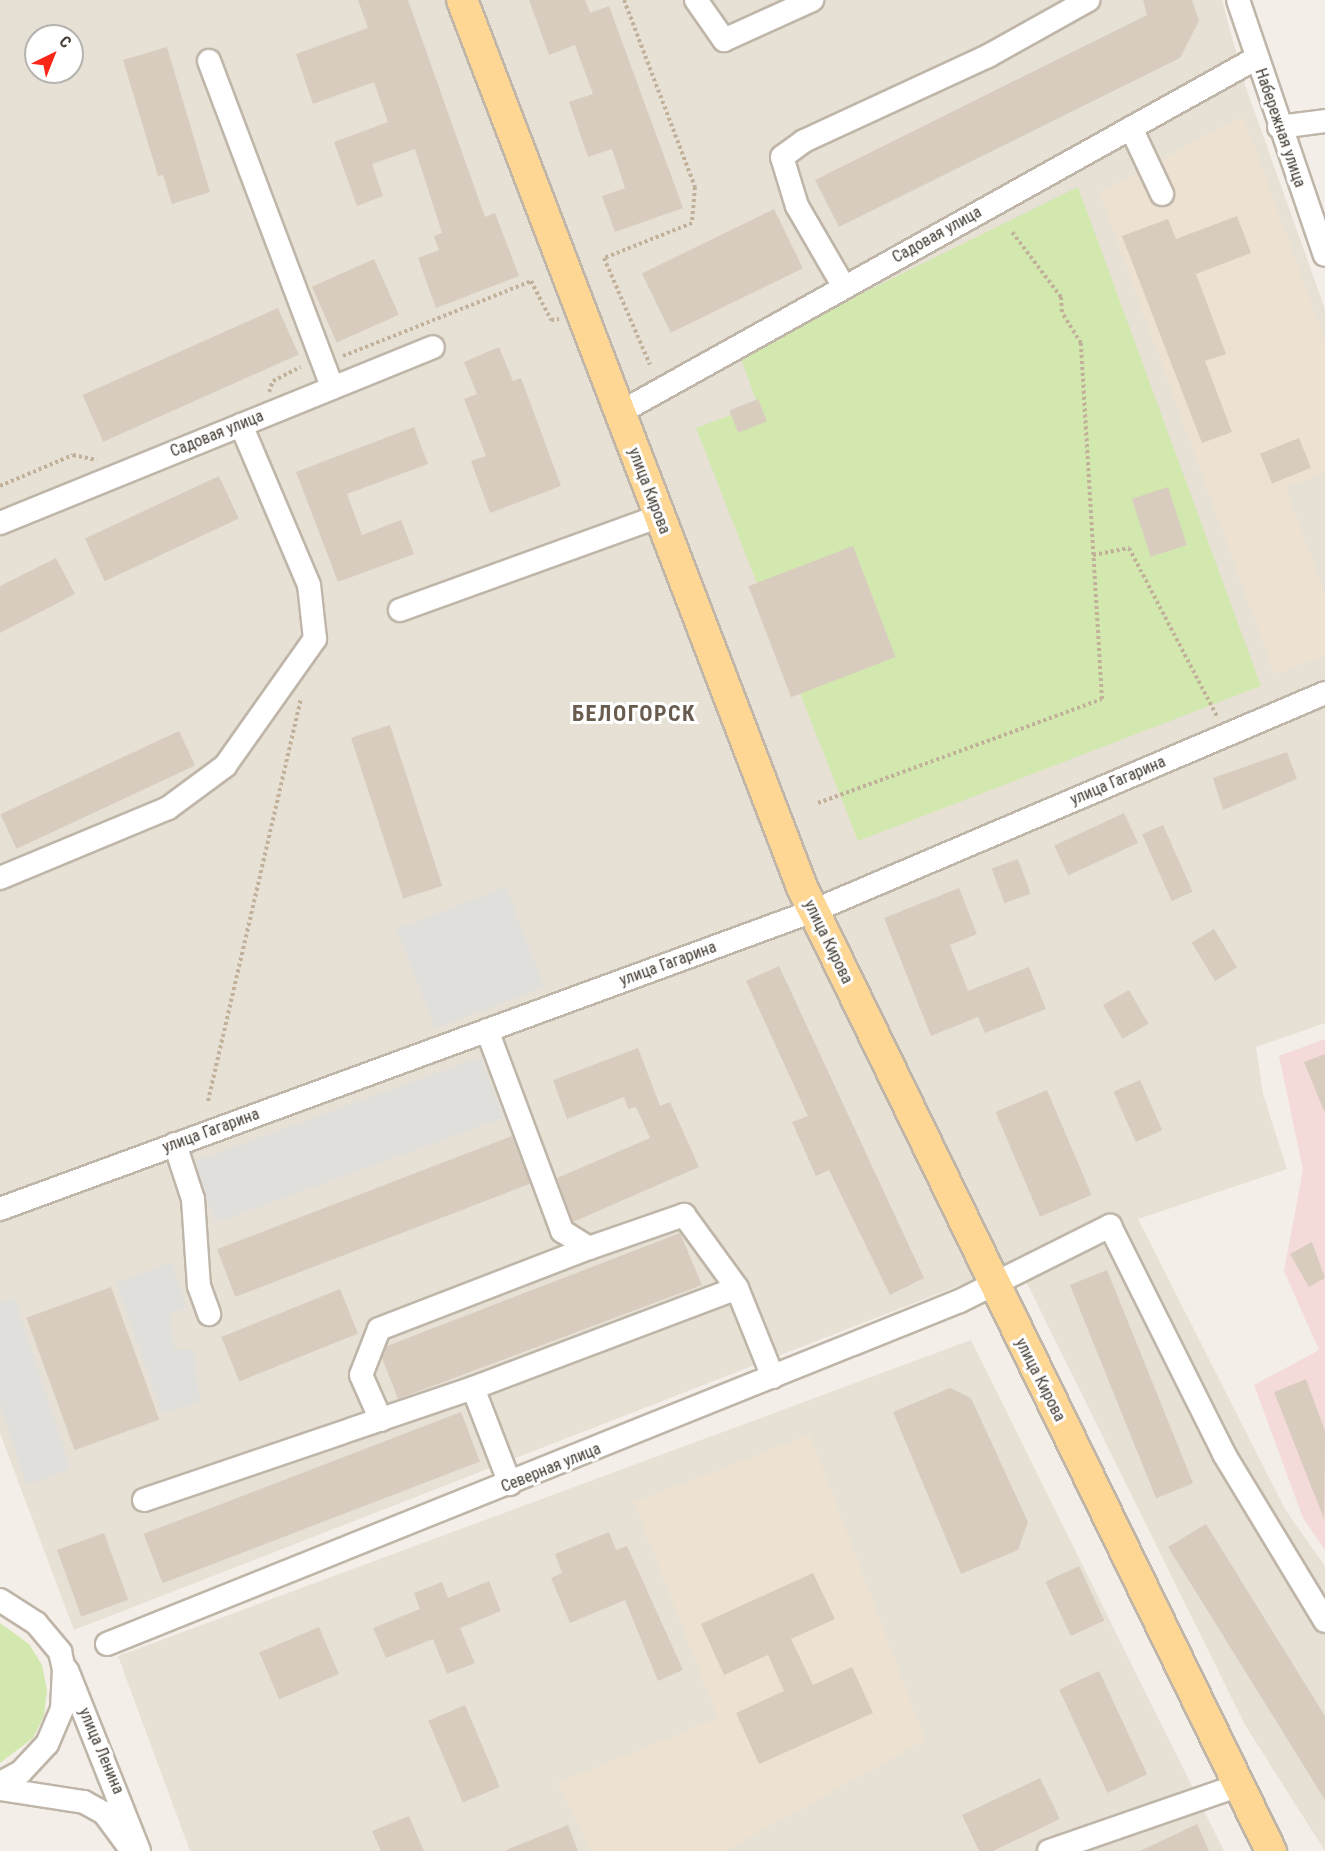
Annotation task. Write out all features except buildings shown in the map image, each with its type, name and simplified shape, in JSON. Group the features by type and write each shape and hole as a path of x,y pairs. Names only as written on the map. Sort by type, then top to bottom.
{"main road":[{"name":"улица Кирова","path":"462,0 619,413 813,911 992,1287 1136,1567 1271,1851"}],"street":[{"path":"696,0 724,40 812,0"},
{"path":"844,287 797,206 782,157 804,141 988,56 1088,0"},
{"name":"Набережная улица","path":"1238,0 1255,59 1325,255"},
{"name":"Садовая улица","path":"619,413 1255,59"},
{"path":"209,60 332,387"},
{"path":"1279,128 1325,121"},
{"path":"1131,128 1162,194"},
{"name":"Садовая улица","path":"0,523 433,347"},
{"path":"0,878 168,808 225,766 315,639 309,585 241,424"},
{"path":"400,610 659,516"},
{"name":"улица Гагарина","path":"0,1209 813,911 1325,693"},
{"path":"487,1030 562,1231 589,1248"},
{"path":"175,1144 193,1199 199,1286 209,1314"},
{"path":"381,1420 361,1375 379,1329 589,1248 684,1215 737,1288 772,1377"},
{"name":"Северная улица","path":"107,1644 510,1485 992,1287 1110,1226 1224,1454 1325,1621"},
{"path":"144,1500 474,1388 737,1288"},
{"path":"474,1388 510,1485"},
{"path":"0,1783 21,1772 47,1744 62,1709 60,1652 4,1599"},
{"name":"улица Ленина","path":"60,1652 139,1851"},
{"path":"1050,1851 1240,1785"},
{"name":"улица Ленина","path":"0,1789 84,1802 104,1814 132,1851"}],"path":[{"path":"624,0 695,187 692,223 604,258 650,365"},
{"path":"818,803 1102,699 1081,343 1062,312 1061,297 1012,232"},
{"path":"267,397 273,381 321,360 531,281 551,320 559,319"},
{"path":"0,486 73,454 93,461 104,457"},
{"path":"1093,555 1129,548 1227,735"},
{"path":"208,1101 304,685"}],"shaded area":[{"path":"0,0 1222,0 1245,85 1325,309 1325,1023 1256,1047 1263,1094 1287,1169 1138,1219 1286,1511 1325,1566 1325,1851 1245,1725 1017,1263 74,1630 0,1433"},
{"path":"1243,116 1325,340 1325,473 1285,487 1325,593 1325,655 1275,675 1100,193"},
{"path":"506,887 544,987 435,1029 397,929"},
{"path":"1325,1039 1325,1550 1303,1518 1254,1385 1319,1350 1284,1271 1303,1170 1279,1056"},
{"path":"481,1057 503,1118 216,1223 193,1162"},
{"path":"172,1262 187,1308 169,1314 175,1350 194,1350 200,1402 162,1414 116,1283"},
{"path":"14,1297 71,1469 26,1485 0,1405 0,1302"},
{"path":"971,1340 1224,1851 190,1851 118,1656"},
{"path":"810,1435 925,1740 725,1851 590,1851 558,1783 718,1718 634,1502"}],"green space":[{"path":"1078,187 1261,686 858,841 696,428 758,405 739,354"},
{"path":"0,1623 29,1644 42,1665 47,1690 44,1716 33,1738 0,1763"}],"district":[{"name":"БЕЛОГОРСК","path":"634,714"}]}
